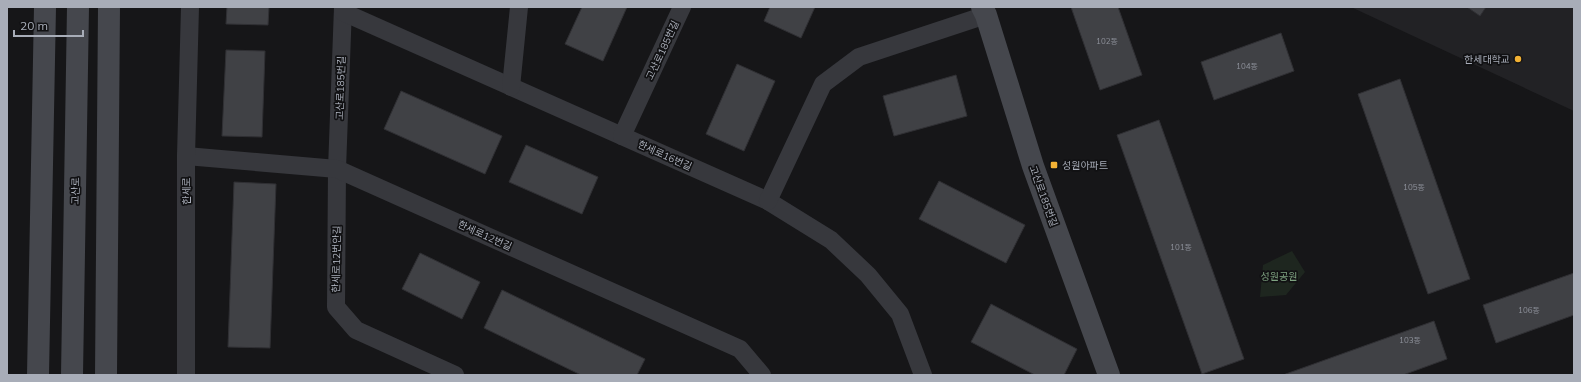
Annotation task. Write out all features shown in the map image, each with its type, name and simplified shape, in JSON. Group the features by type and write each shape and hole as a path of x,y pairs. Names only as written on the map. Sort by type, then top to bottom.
{"street":[{"path":"38,375 45,7"},
{"name":"고산로","path":"72,375 78,7"},
{"path":"106,375 109,7"},
{"name":"한세로","path":"186,375 186,156 190,7"},
{"path":"511,86 519,7"},
{"name":"고산로185번길","path":"622,136 682,7"},
{"name":"한세로16번길","path":"343,10 768,200 831,240 868,275 900,314 923,375"},
{"name":"고산로185번길","path":"337,169 343,10"},
{"name":"고산로185번길","path":"768,200 823,84 859,57 984,11 1033,166 1109,375"},
{"name":"한세로12번길","path":"186,156 337,169 740,349 762,375"},
{"name":"한세로12번안길","path":"337,169 336,306 356,330 455,375"}],"shaded area":[{"name":"한세대학교","path":"1351,7 1574,7 1574,111"}],"green space":[{"name":"성원공원","path":"1292,251 1305,272 1286,295 1260,297 1263,265"}],"building":[{"path":"227,7 269,7 268,25 226,24"},
{"path":"582,7 627,7 603,61 565,44"},
{"path":"770,7 815,7 801,38 764,21"},
{"path":"1071,7 1118,7 1142,75 1100,90"},
{"path":"1467,7 1486,7 1480,16"},
{"path":"1281,33 1294,71 1214,100 1201,62"},
{"path":"226,50 265,51 262,137 222,136"},
{"path":"737,64 775,81 744,151 706,134"},
{"path":"956,75 967,116 894,136 883,96"},
{"path":"1400,79 1470,279 1428,294 1358,94"},
{"path":"401,91 502,136 485,174 384,129"},
{"path":"1159,120 1244,359 1202,374 1117,135"},
{"path":"526,145 598,177 582,214 509,182"},
{"path":"939,181 1025,225 1006,263 919,219"},
{"path":"234,182 276,184 270,348 228,347"},
{"path":"420,253 480,282 462,319 402,289"},
{"path":"1574,273 1574,315 1496,343 1483,305"},
{"path":"502,290 645,359 637,375 581,375 484,328"},
{"path":"991,304 1077,349 1064,375 1035,375 971,342"},
{"path":"1434,321 1447,359 1403,375 1283,375"}],"place":[{"name":"한세대학교","path":"1518,59"},
{"name":"성원아파트","path":"1054,165"}]}
